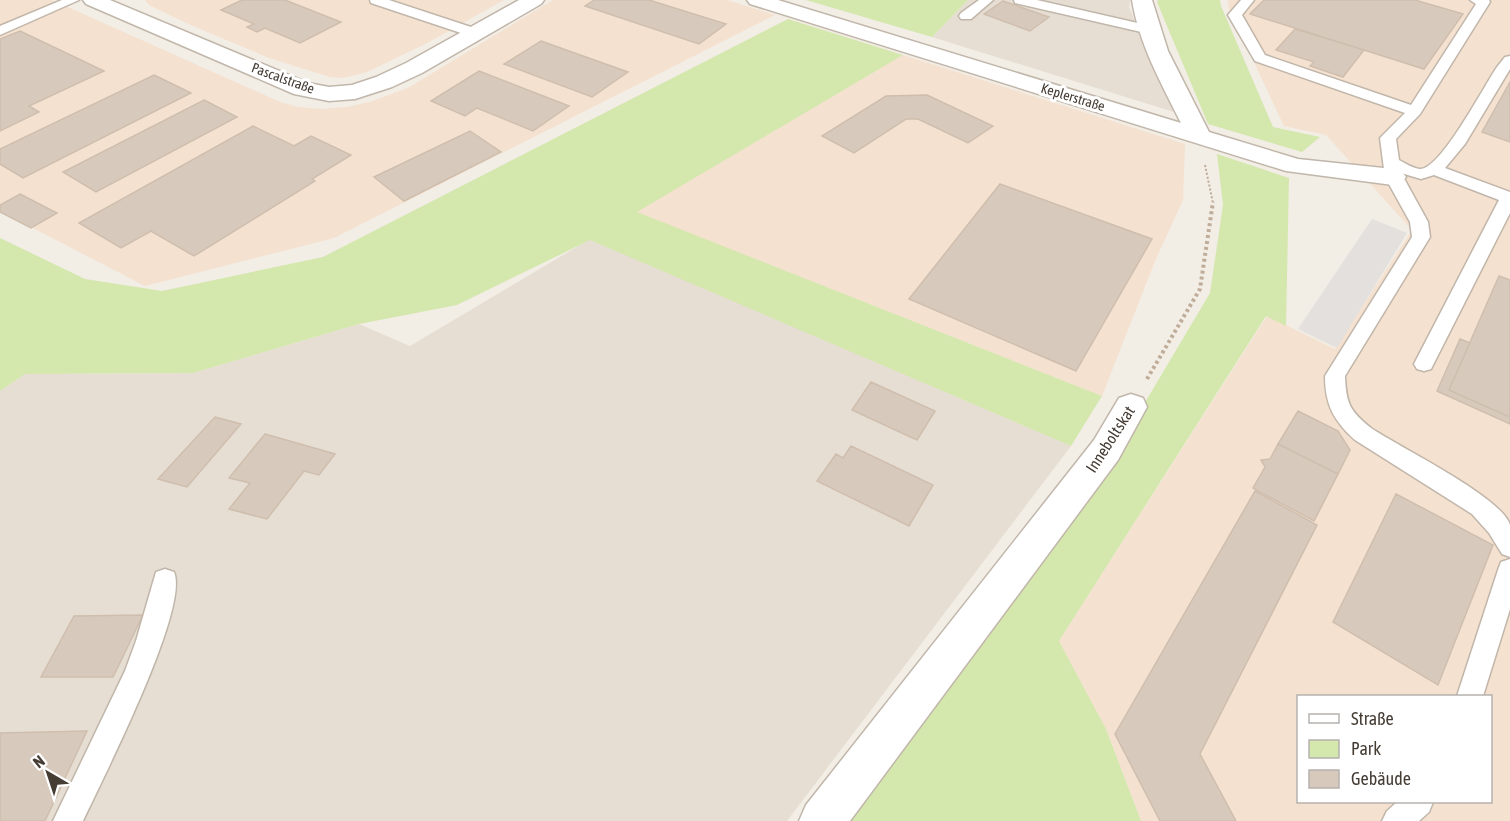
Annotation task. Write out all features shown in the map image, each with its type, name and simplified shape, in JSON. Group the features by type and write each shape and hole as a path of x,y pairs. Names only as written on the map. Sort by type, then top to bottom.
{"street":[{"name":"Pascalstraße","path":"98,1 302,88 329,94 355,92 384,82 534,0"},
{"name":"Keplerstraße","path":"757,0 1295,166 1392,170"},
{"path":"1142,0 1150,30 1199,135"},
{"name":"Inneboltskat","path":"822,821 1106,450 1131,407"}],"lane":[{"path":"0,31 73,0"},
{"path":"376,0 475,33"},
{"path":"966,16 987,0"},
{"path":"1020,0 1150,30"},
{"path":"1248,0 1235,15 1260,58 1415,111"},
{"path":"1476,0 1484,2 1415,111 1388,138 1392,170 1419,222 1421,237 1335,376 1334,392 1340,410 1354,427 1480,507 1502,530 1510,548"},
{"path":"1392,170 1422,174 1435,170 1467,129 1510,60"},
{"path":"1424,364 1509,198 1435,170"},
{"path":"1470,695 1510,570"},
{"path":"68,821 150,640 161,607 165,580"},
{"path":"1396,821 1417,803"}],"path":[{"name":"Inneboltskat","path":"1131,407 1200,289 1213,203 1199,135"}],"shaded area":[{"path":"0,0 52,0 280,102 298,107 322,109 370,102 408,88 553,0 727,0 775,15 334,238 145,286 0,211"},
{"path":"145,0 504,0 429,42 367,72 343,78 330,77 269,58 184,22 149,5"},
{"path":"968,0 1130,0 1129,7 1174,112 932,37"},
{"path":"1228,0 1510,0 1510,821 1141,821 1106,729 1059,641 1267,316 1335,349 1412,230 1326,135 1284,126 1229,9"},
{"path":"903,55 1185,144 1183,200 1155,261 1102,396 636,212"},
{"path":"1372,219 1407,233 1337,348 1298,329"},
{"path":"590,239 1071,446 787,821 0,821 0,391 25,374 193,373 359,324 410,346"}],"green space":[{"path":"806,0 968,0 932,37"},
{"path":"1158,0 1220,0 1273,127 1320,137 1302,152 1208,124"},
{"path":"788,19 903,55 637,212 1102,396 1071,446 590,240 457,305 359,324 193,373 25,374 0,391 0,238 85,279 162,291 323,257"},
{"path":"1217,154 1289,178 1286,326 1266,316 1059,641 1106,729 1141,821 838,821 1115,453 1210,293 1223,205"}],"building":[{"path":"242,0 285,0 341,22 300,43 265,28 257,32 247,27 254,24 221,10"},
{"path":"594,0 649,0 726,24 699,44 585,6"},
{"path":"1264,0 1415,0 1463,14 1424,69 1250,14"},
{"path":"1003,1 1049,17 1030,31 984,14"},
{"path":"1295,29 1364,50 1343,77 1310,66 1314,62 1276,50"},
{"path":"20,31 104,71 29,106 39,112 0,131 0,39"},
{"path":"541,41 628,72 592,97 504,64"},
{"path":"479,71 569,106 533,131 477,108 465,116 431,101"},
{"path":"154,75 191,93 23,178 0,164 0,149"},
{"path":"1510,82 1510,142 1482,132"},
{"path":"927,95 993,126 968,143 918,119 906,119 854,153 822,136 886,96"},
{"path":"204,100 237,117 96,192 63,172"},
{"path":"253,126 294,146 311,136 351,155 312,179 315,181 194,256 151,231 121,248 79,223"},
{"path":"470,131 501,152 404,201 374,177"},
{"path":"1000,184 1152,239 1076,371 909,299"},
{"path":"20,194 57,213 31,228 0,212 0,205"},
{"path":"1499,276 1510,280 1510,417 1449,390"},
{"path":"1460,339 1470,343 1449,390 1510,417 1510,424 1437,391"},
{"path":"871,382 935,411 917,440 852,410"},
{"path":"1298,411 1338,431 1350,450 1338,474 1278,444"},
{"path":"215,417 241,424 187,487 158,479"},
{"path":"265,434 335,454 319,475 304,471 267,519 229,509 250,483 229,478"},
{"path":"1278,444 1338,474 1314,521 1253,488 1265,467 1261,460 1270,459"},
{"path":"851,446 933,485 909,526 817,481 836,454 843,458"},
{"path":"1255,491 1317,525 1200,754 1236,821 1160,821 1115,734"},
{"path":"1396,494 1493,545 1438,685 1333,622"},
{"path":"143,615 113,677 41,677 74,616"},
{"path":"87,731 45,821 0,821 0,733"}]}
